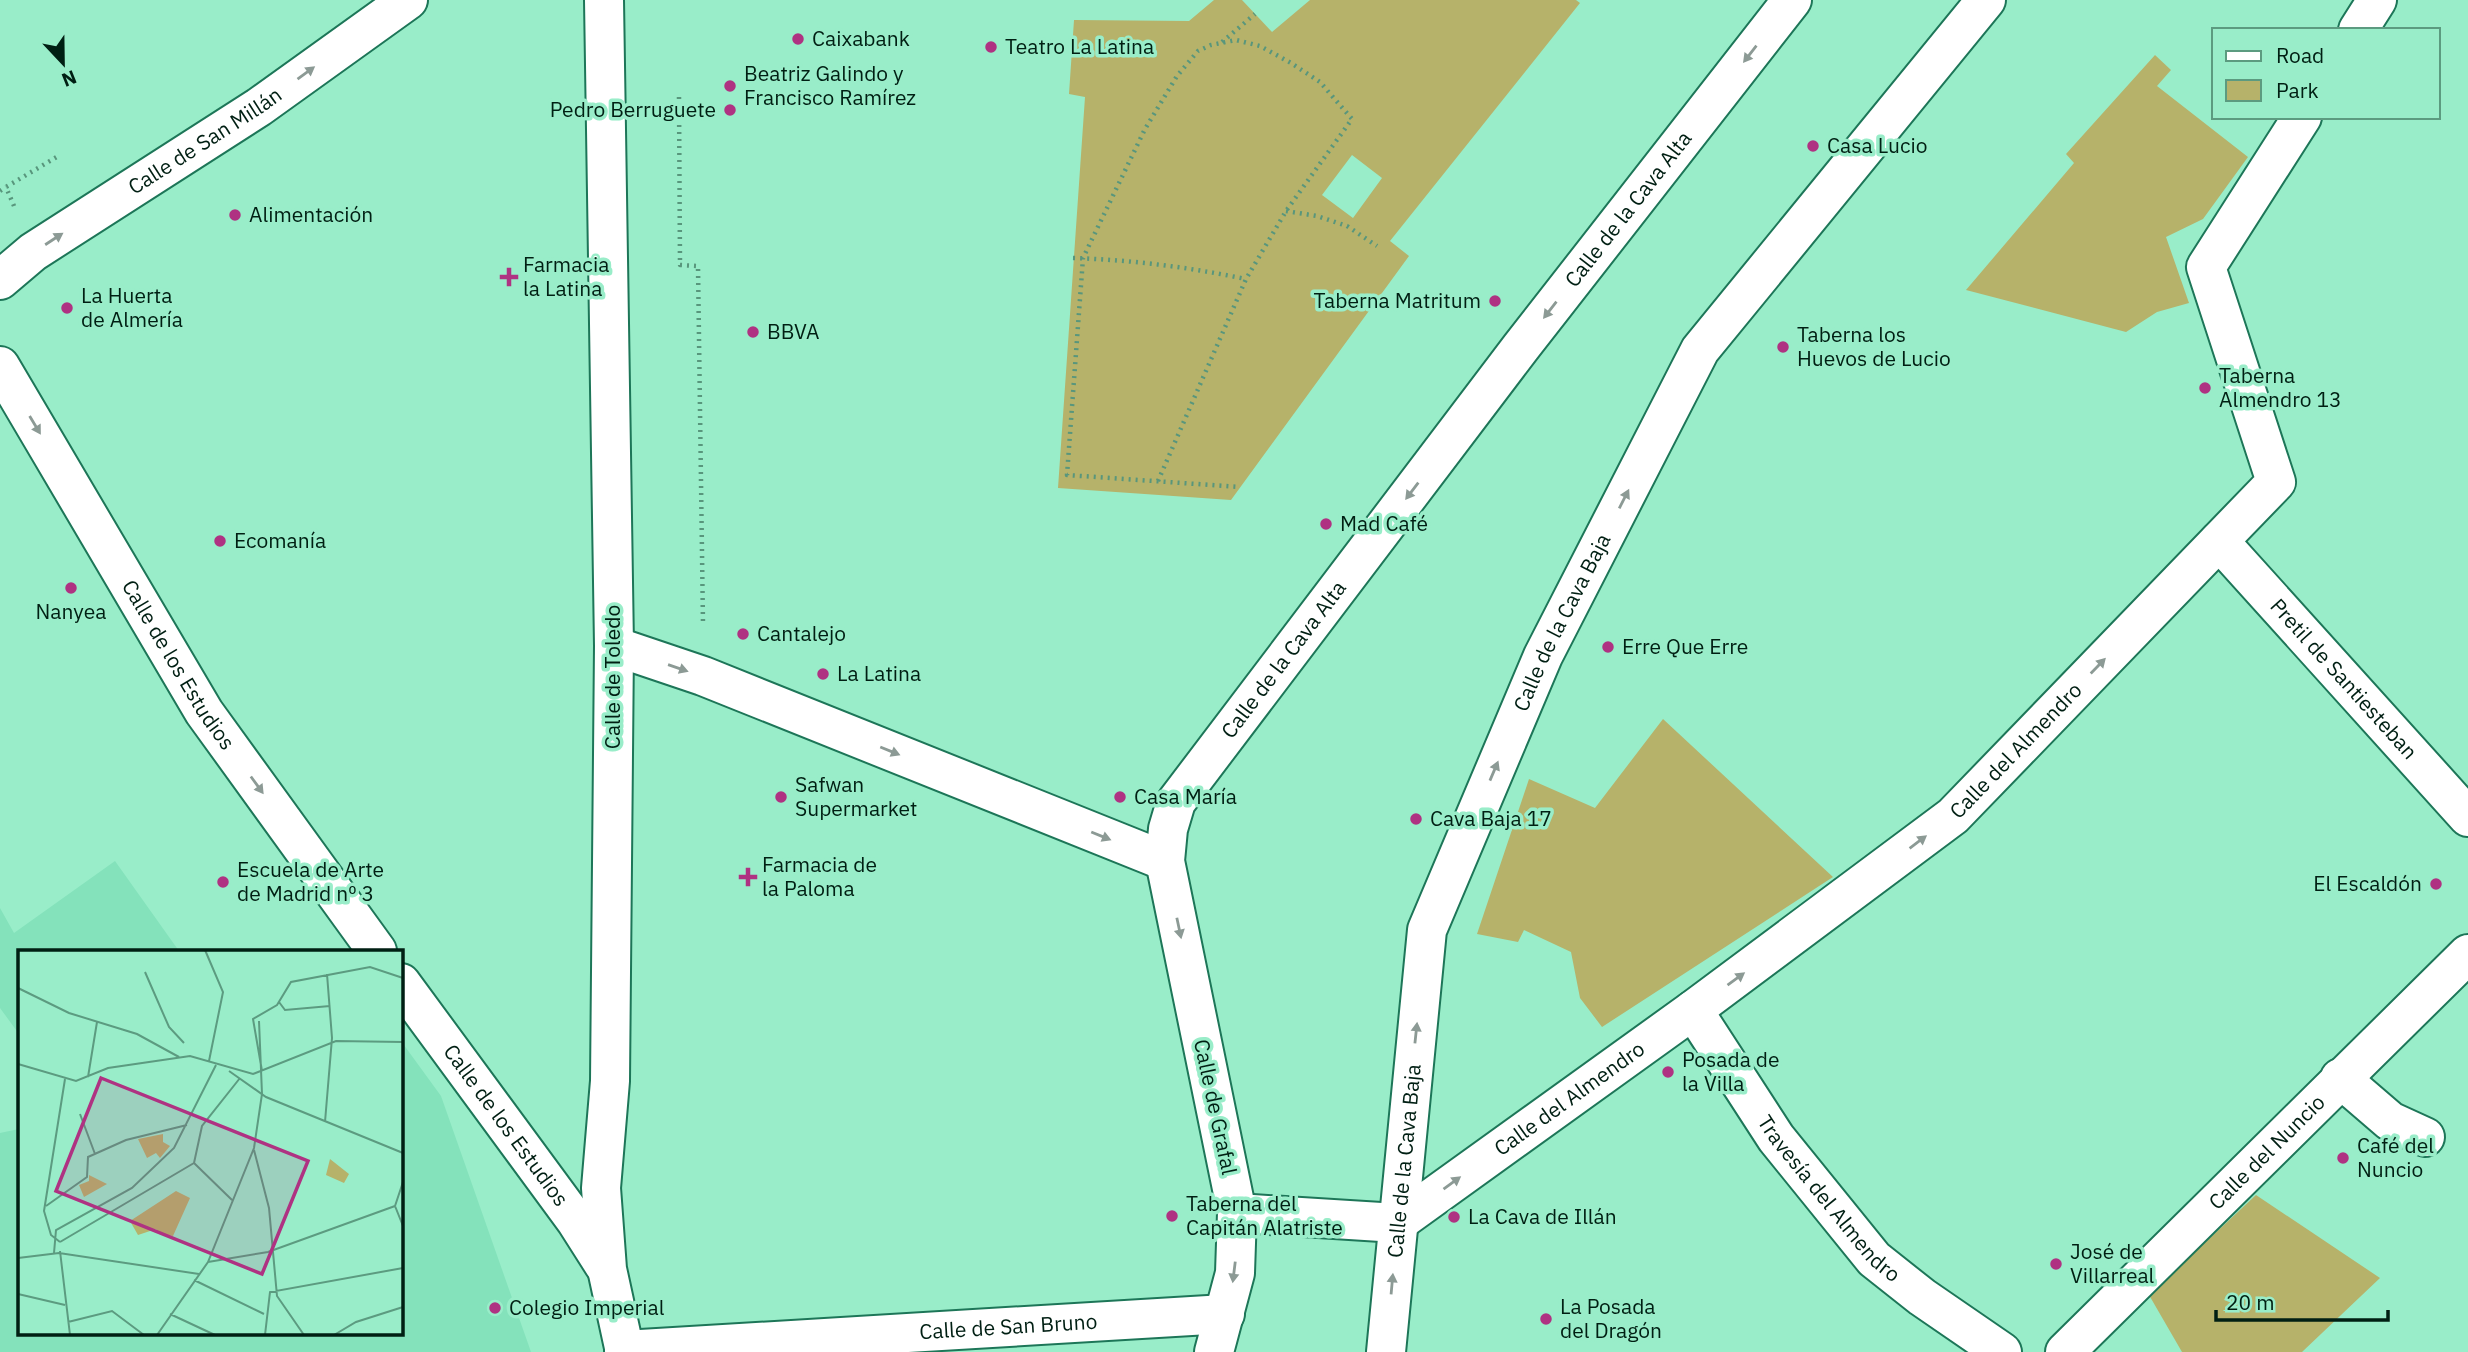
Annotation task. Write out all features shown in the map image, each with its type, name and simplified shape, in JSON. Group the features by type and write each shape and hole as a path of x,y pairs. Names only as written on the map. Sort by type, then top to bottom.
{"street":[{"name":"Calle de San Millán","path":"0,280 33,252 259,107 408,0"},
{"name":"Calle de Toledo","path":"604,0 614,646 611,1081 601,1188 607,1269 625,1351"},
{"name":"Calle de la Cava Alta","path":"1165,861 1168,829 1176,802 1521,347 1792,0"},
{"name":"Calle de la Cava Baja","path":"1386,1352 1427,930 1543,656 1700,350 1986,0"},
{"path":"2359,28 2377,0"},
{"name":"Calle del Almendro","path":"1397,1223 1693,1010 1953,816 2276,482 2206,267 2301,119"},
{"name":"Calle de los Estudios","path":"0,366 204,712 376,950"},
{"name":"Pretil de Santiesteban","path":"2219,541 2468,817"},
{"path":"614,646 704,676 1165,861"},
{"name":"Calle de Grafal","path":"1165,861 1237,1213 1235,1273 1214,1352"},
{"name":"Calle del Nuncio","path":"2065,1352 2468,954"},
{"name":"Calle de los Estudios","path":"402,984 576,1221 607,1269"},
{"name":"Travesía del Almendro","path":"1693,1010 1776,1138 1874,1259 1922,1297 2002,1352"},
{"path":"2340,1078 2390,1121 2425,1137"},
{"path":"1237,1213 1397,1223"},
{"name":"Calle de San Bruno","path":"625,1351 1225,1314"}],"path":[{"path":"1222,42 1255,14"},
{"path":"1158,481 1246,279 1286,211 1352,119 1320,82 1291,62 1260,46 1236,40 1198,51 1177,76 1145,129 1083,258 1067,475 1240,487"},
{"path":"679,97 680,265 698,266 704,676"},
{"path":"0,191 6,187"},
{"path":"1286,211 1317,216 1348,226 1377,246"},
{"path":"1073,258 1174,264 1246,279"}],"shaded area":[{"path":"115,861 178,950 18,950 18,1033 0,1008 0,908 14,933"},
{"path":"402,1042 441,1096 531,1352 0,1352 0,1133 18,1129 18,1334 402,1334"}],"green space":[{"path":"1214,0 1242,0 1272,32 1310,0 1576,0 1580,3 1390,241 1409,256 1231,500 1058,488 1085,97 1069,94 1074,20 1189,21","holes":["1352,155 1382,178 1353,218 1322,195"]},
{"path":"2155,55 2171,70 2157,86 2248,157 2203,219 2166,237 2189,303 2157,312 2126,332 1966,290 2074,163 2066,154"},
{"path":"1663,719 1833,877 1602,1027 1580,998 1571,952 1524,930 1518,942 1477,934 1529,779 1595,808"},
{"path":"2256,1195 2380,1278 2302,1352 2182,1352 2149,1295"}],"place":[{"name":"Caixabank","path":"798,39"},
{"name":"Teatro La Latina","path":"991,47"},
{"name":"Beatriz Galindo y Francisco Ramírez","path":"730,86"},
{"name":"Pedro Berruguete","path":"730,110"},
{"name":"Casa Lucio","path":"1813,146"},
{"name":"Alimentación","path":"235,215"},
{"name":"Farmacia la Latina","path":"509,277"},
{"name":"Taberna Matritum","path":"1495,301"},
{"name":"La Huerta de Almería","path":"67,308"},
{"name":"BBVA","path":"753,332"},
{"name":"Taberna los Huevos de Lucio","path":"1783,347"},
{"name":"Taberna Almendro 13","path":"2205,388"},
{"name":"Mad Café","path":"1326,524"},
{"name":"Ecomanía","path":"220,541"},
{"name":"Nanyea","path":"71,588"},
{"name":"Cantalejo","path":"743,634"},
{"name":"Erre Que Erre","path":"1608,647"},
{"name":"La Latina","path":"823,674"},
{"name":"Safwan Supermarket","path":"781,797"},
{"name":"Casa María","path":"1120,797"},
{"name":"Cava Baja 17","path":"1416,819"},
{"name":"Farmacia de la Paloma","path":"748,877"},
{"name":"Escuela de Arte de Madrid nº 3","path":"223,882"},
{"name":"El Escaldón","path":"2436,884"},
{"name":"Posada de la Villa","path":"1668,1072"},
{"name":"Café del Nuncio","path":"2343,1158"},
{"name":"Taberna del Capitán Alatriste","path":"1172,1216"},
{"name":"La Cava de Illán","path":"1454,1217"},
{"name":"José de Villarreal","path":"2056,1264"},
{"name":"Colegio Imperial","path":"495,1308"},
{"name":"La Posada del Dragón","path":"1546,1319"}]}
